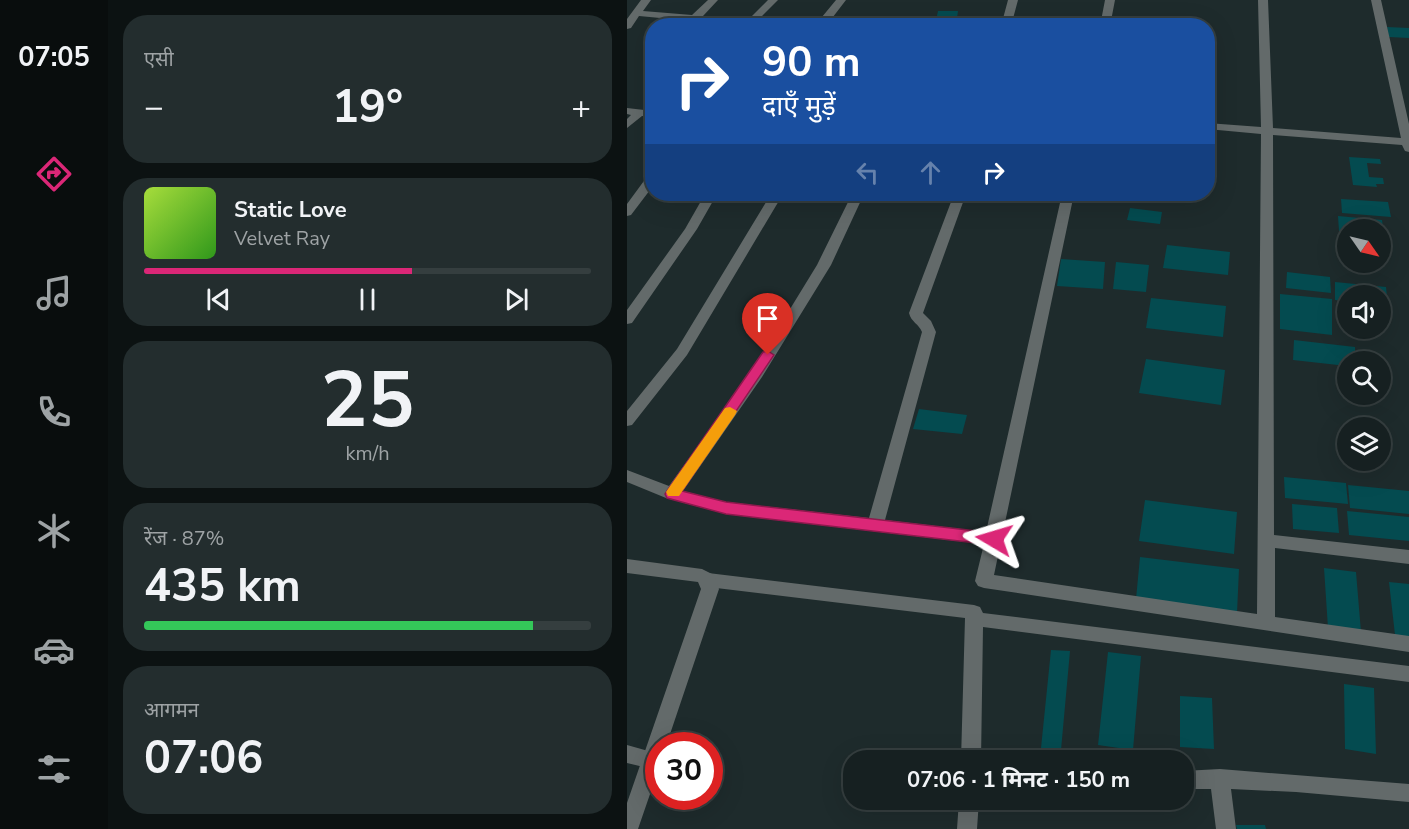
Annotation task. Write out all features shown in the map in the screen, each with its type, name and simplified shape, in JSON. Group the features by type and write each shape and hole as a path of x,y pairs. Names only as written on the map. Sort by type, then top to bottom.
{"street":[{"path":"627,26 646,0"},
{"path":"695,18 713,0"},
{"path":"755,18 773,0"},
{"path":"827,18 841,0"},
{"path":"1008,18 1013,0"},
{"path":"1107,18 1110,0"},
{"path":"1263,0 1267,131 1266,624"},
{"path":"1215,127 1408,146 1376,0"},
{"path":"637,14 683,18"},
{"path":"627,111 645,113"},
{"path":"627,125 645,114"},
{"path":"627,212 645,188"},
{"path":"627,320 691,230 707,201"},
{"path":"627,421 682,352 773,201"},
{"path":"672,494 757,374 824,265 855,201"},
{"path":"875,525 929,332 926,324 917,318 916,313 957,201"},
{"path":"1066,201 984,581 1409,644"},
{"path":"627,476 672,494 726,508 994,539"},
{"path":"1266,541 1409,557"},
{"path":"627,566 694,575 708,580 974,612 976,619 971,750"},
{"path":"663,732 708,599 710,589 708,580"},
{"path":"976,619 1409,674"},
{"path":"627,754 645,758"},
{"path":"1220,778 1226,829"},
{"path":"1194,779 1220,778 1409,793"},
{"path":"628,829 645,782"},
{"path":"967,829 968,810"}],"building":[{"path":"938,11 958,11 957,18 936,18"},
{"path":"1387,27 1409,28 1409,38 1389,37"},
{"path":"1349,157 1380,159 1381,164 1367,163 1369,177 1383,178 1384,184 1376,184 1377,187 1353,185"},
{"path":"1341,199 1388,202 1391,217 1342,213"},
{"path":"1130,208 1162,212 1160,224 1127,220"},
{"path":"1338,216 1371,219 1338,219"},
{"path":"1167,245 1230,252 1228,275 1163,268"},
{"path":"1061,259 1105,262 1103,289 1057,286"},
{"path":"1116,262 1149,265 1146,292 1113,289"},
{"path":"1287,272 1330,277 1331,293 1286,288"},
{"path":"1335,282 1366,285 1337,285 1337,300 1335,300"},
{"path":"1280,294 1332,299 1332,335 1280,329"},
{"path":"1151,298 1226,306 1223,337 1146,328"},
{"path":"1294,340 1355,347 1355,351 1337,351 1337,365 1293,360"},
{"path":"1146,359 1225,370 1221,405 1139,393"},
{"path":"919,409 967,415 962,434 913,429"},
{"path":"1284,477 1346,483 1348,504 1285,498"},
{"path":"1348,485 1409,491 1409,514 1350,508"},
{"path":"1145,500 1237,512 1234,554 1139,541"},
{"path":"1292,504 1337,508 1339,533 1293,529"},
{"path":"1347,511 1409,517 1409,541 1349,535"},
{"path":"1140,557 1239,569 1237,613 1136,599"},
{"path":"1324,568 1356,572 1361,632 1328,628"},
{"path":"1389,582 1409,584 1409,637 1395,635"},
{"path":"1051,650 1070,651 1061,750 1041,748"},
{"path":"1108,652 1141,656 1133,750 1098,745"},
{"path":"1344,684 1374,688 1376,754 1345,749"},
{"path":"1180,696 1212,698 1214,749 1180,747"},
{"path":"1236,825 1265,825 1266,829 1237,829"}],"slow traffic":[{"path":"673,492 730,411"}],"route":[{"path":"768,355 672,494 726,508 994,539"}]}
